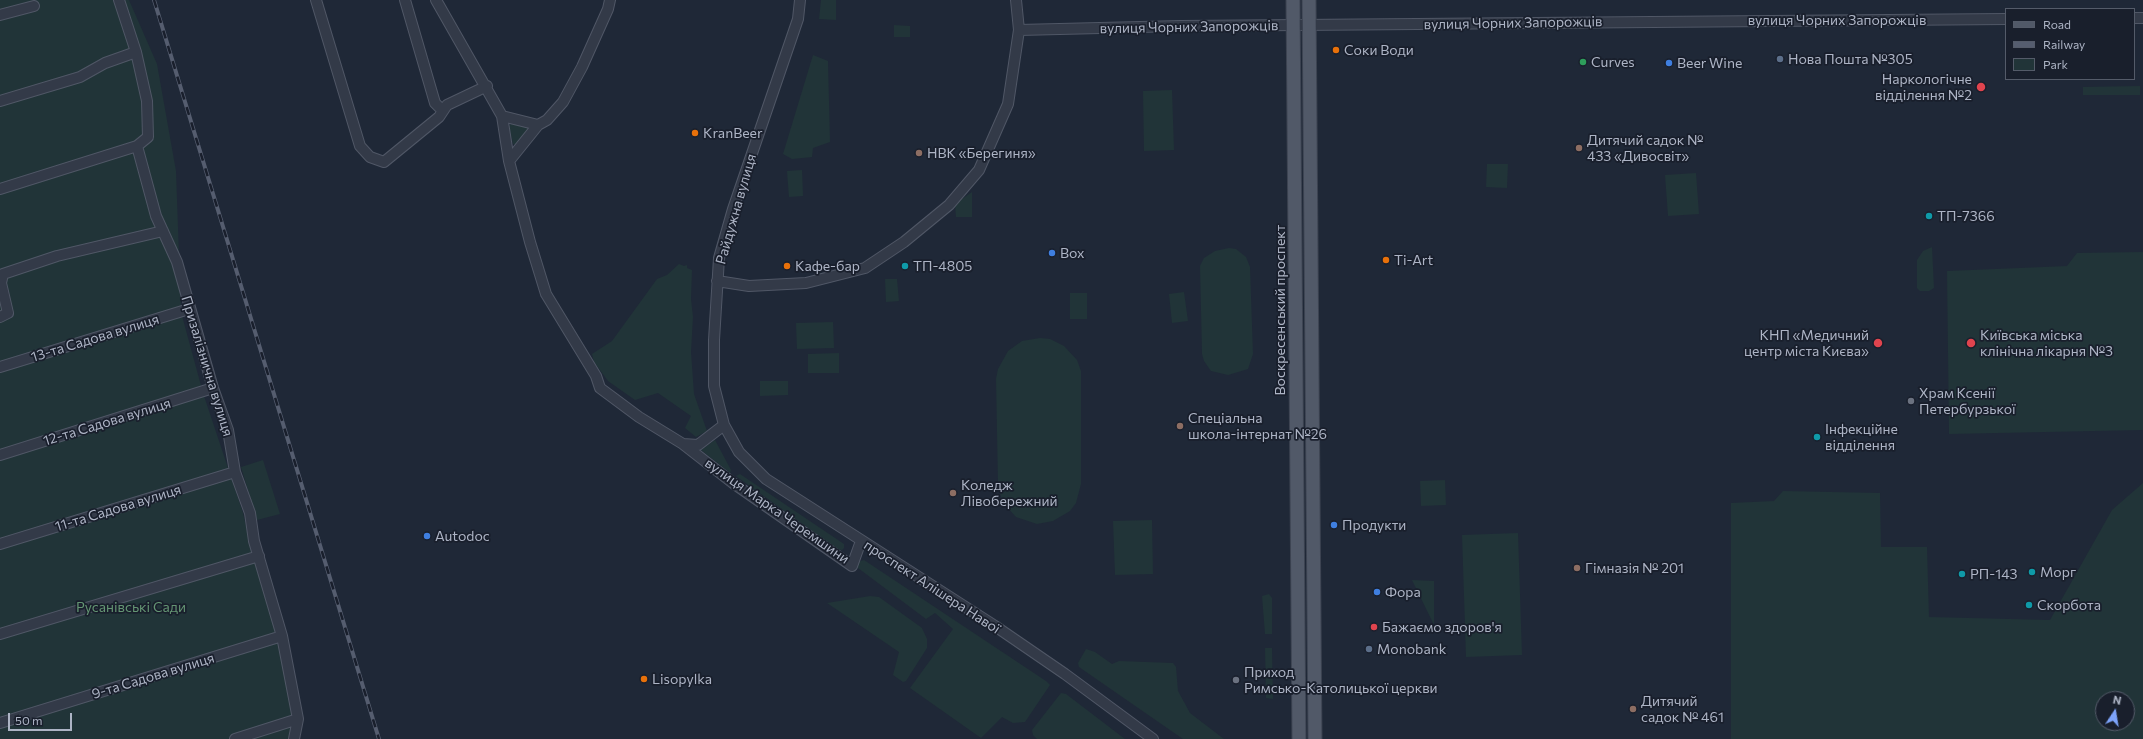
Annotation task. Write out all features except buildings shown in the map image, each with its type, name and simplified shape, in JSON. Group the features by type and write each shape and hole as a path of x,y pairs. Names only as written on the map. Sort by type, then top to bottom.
{"main road":[{"name":"Воскресенський проспект","path":"1293,0 1299,739"},
{"path":"1310,0 1315,739"}],"street":[{"path":"0,189 137,146 148,137 147,101 136,52 119,0"},
{"path":"316,0 360,146 370,157 384,162 439,117 447,105 487,86"},
{"path":"405,0 435,103 443,111"},
{"name":"вулиця Марка Черемшини","path":"436,0 487,86 502,116 509,161 530,242 546,294 596,376 600,388 639,417 683,444 734,483 852,566 861,541"},
{"path":"509,161 538,125 547,120 563,102 582,67 608,9 610,0"},
{"name":"Райдужна вулиця","path":"724,425 714,386 719,258 798,19 800,0"},
{"path":"717,282 749,286 806,283 865,268 922,228 949,205 979,170 1008,104 1019,30 1016,0"},
{"path":"0,15 34,6"},
{"name":"вулиця Чорних Запорожців","path":"1019,30 1293,25 2005,19"},
{"path":"0,102 80,77 105,63 136,52"},
{"path":"502,116 538,125"},
{"name":"Призалізнична вулиця","path":"137,146 156,216 177,262 189,309 213,388 228,430 236,472 250,513 254,541 282,636 298,719 294,739"},
{"path":"0,317 8,313 1,283 3,274 57,256 163,231"},
{"name":"13-та Садова вулиця","path":"0,367 189,309"},
{"name":"12-та Садова вулиця","path":"0,455 213,388"},
{"name":"вулиця Марка Черемшини","path":"683,444 698,445 724,425"},
{"name":"проспект Алішера Навої","path":"724,425 739,452 766,479 1001,631 1153,739"},
{"name":"11-та Садова вулиця","path":"0,544 236,472"},
{"path":"0,634 259,556"},
{"name":"9-та Садова вулиця","path":"0,722 282,636"},
{"path":"235,739 298,719"}],"green space":[{"name":"Русанівські Сади","path":"0,0 129,0 157,64 176,171 181,312 203,393 243,513 253,557 277,637 293,715 290,718 293,731 290,739 0,739"},
{"path":"821,0 836,0 836,20 819,19"},
{"path":"894,25 910,26 910,37 894,37"},
{"path":"813,55 828,61 830,142 813,148 812,157 792,159 783,154"},
{"path":"2140,86 2140,95 2083,95 2083,87"},
{"path":"1172,90 1174,150 1144,151 1143,91"},
{"path":"512,123 527,127 529,132 518,145 513,144 509,126"},
{"path":"1487,164 1508,164 1507,188 1486,187"},
{"path":"802,170 803,196 789,197 787,171"},
{"path":"1696,173 1699,214 1668,216 1665,175"},
{"path":"972,192 972,217 956,217 955,204"},
{"path":"1932,247 1934,288 1929,291 1920,291 1917,288 1917,260 1923,251"},
{"path":"1229,248 1236,249 1246,257 1250,267 1253,354 1248,369 1228,375 1211,371 1204,361 1202,354 1200,266 1204,258 1215,251"},
{"path":"2143,252 2143,430 1949,434 1947,271 2067,266 2077,253"},
{"path":"679,264 684,266 687,265 687,268 692,270 691,299 693,317 691,352 694,394 707,431 696,437 685,428 691,416 658,393 635,400 608,381 594,362 592,354 612,341 657,279 667,275"},
{"path":"885,279 897,279 899,301 886,302"},
{"path":"1184,292 1188,321 1172,323 1169,294"},
{"path":"1070,293 1087,293 1087,319 1070,319"},
{"path":"833,322 834,348 797,349 796,323"},
{"path":"1040,338 1050,339 1064,346 1077,360 1081,371 1081,484 1076,503 1070,511 1053,521 1037,524 1016,517 1005,505 1001,497 998,484 996,379 998,369 1008,351 1022,341"},
{"path":"839,353 839,373 808,373 808,354"},
{"path":"760,381 788,381 788,395 760,396"},
{"path":"715,440 731,470 730,473 701,450"},
{"path":"263,460 280,514 257,520 241,467"},
{"path":"740,474 844,544 844,548 842,550 837,549 736,476"},
{"path":"1445,480 1446,505 1421,506 1420,481"},
{"path":"2143,483 2143,739 1731,739 1731,503 1774,501 1783,491 1880,493 1881,547 1927,547 1929,617 2050,620 2112,510"},
{"path":"1152,520 1153,574 1115,575 1113,521"},
{"path":"1518,533 1522,655 1466,657 1462,535"},
{"path":"864,560 1050,685 1025,722 1013,723 1002,717 981,738 910,688 953,629 935,613 926,619 858,568 857,562"},
{"path":"1412,580 1434,581 1434,625"},
{"path":"1269,594 1272,598 1272,634 1265,634 1262,596"},
{"path":"870,596 879,597 922,628 927,639 927,648 906,681 903,682 893,675 899,652 827,603"},
{"path":"1265,648 1272,648 1273,699 1266,698"},
{"path":"1086,649 1095,652 1112,664 1119,661 1173,663 1176,667 1178,691 1190,713 1224,739 1183,739 1079,667 1078,663"},
{"path":"1061,693 1066,694 1125,739 1037,739 1033,735 1032,730"}],"railway":[{"path":"154,0 379,739"}],"place":[{"name":"Соки Води","path":"1336,50"},
{"name":"Нова Пошта №305","path":"1780,59"},
{"name":"Curves","path":"1583,62"},
{"name":"Beer Wine","path":"1669,63"},
{"name":"Наркологічне відділення №2","path":"1981,87"},
{"name":"KranBeer","path":"695,133"},
{"name":"Дитячий садок № 433 «Дивосвіт»","path":"1579,148"},
{"name":"НВК «Берегиня»","path":"919,153"},
{"name":"ТП-7366","path":"1929,216"},
{"name":"Box","path":"1052,253"},
{"name":"Ti-Art","path":"1386,260"},
{"name":"Кафе-бар","path":"787,266"},
{"name":"ТП-4805","path":"905,266"},
{"name":"КНП «Медичний центр міста Києва»","path":"1878,343"},
{"name":"Київська міська клінічна лікарня №3","path":"1971,343"},
{"name":"Храм Ксенії Петербурзької","path":"1911,401"},
{"name":"Спеціальна школа-інтернат №26","path":"1180,426"},
{"name":"Інфекційне відділення","path":"1817,437"},
{"name":"Коледж Лівобережний","path":"953,493"},
{"name":"Продукти","path":"1334,525"},
{"name":"Autodoc","path":"427,536"},
{"name":"Гімназія № 201","path":"1577,568"},
{"name":"Морг","path":"2032,572"},
{"name":"РП-143","path":"1962,574"},
{"name":"Фора","path":"1377,592"},
{"name":"Скорбота","path":"2029,605"},
{"name":"Бажаємо здоров'я","path":"1374,627"},
{"name":"Monobank","path":"1369,649"},
{"name":"Lisopylka","path":"644,679"},
{"name":"Приход Римсько-Католицької церкви","path":"1236,680"},
{"name":"Дитячий садок № 461","path":"1633,709"}]}
